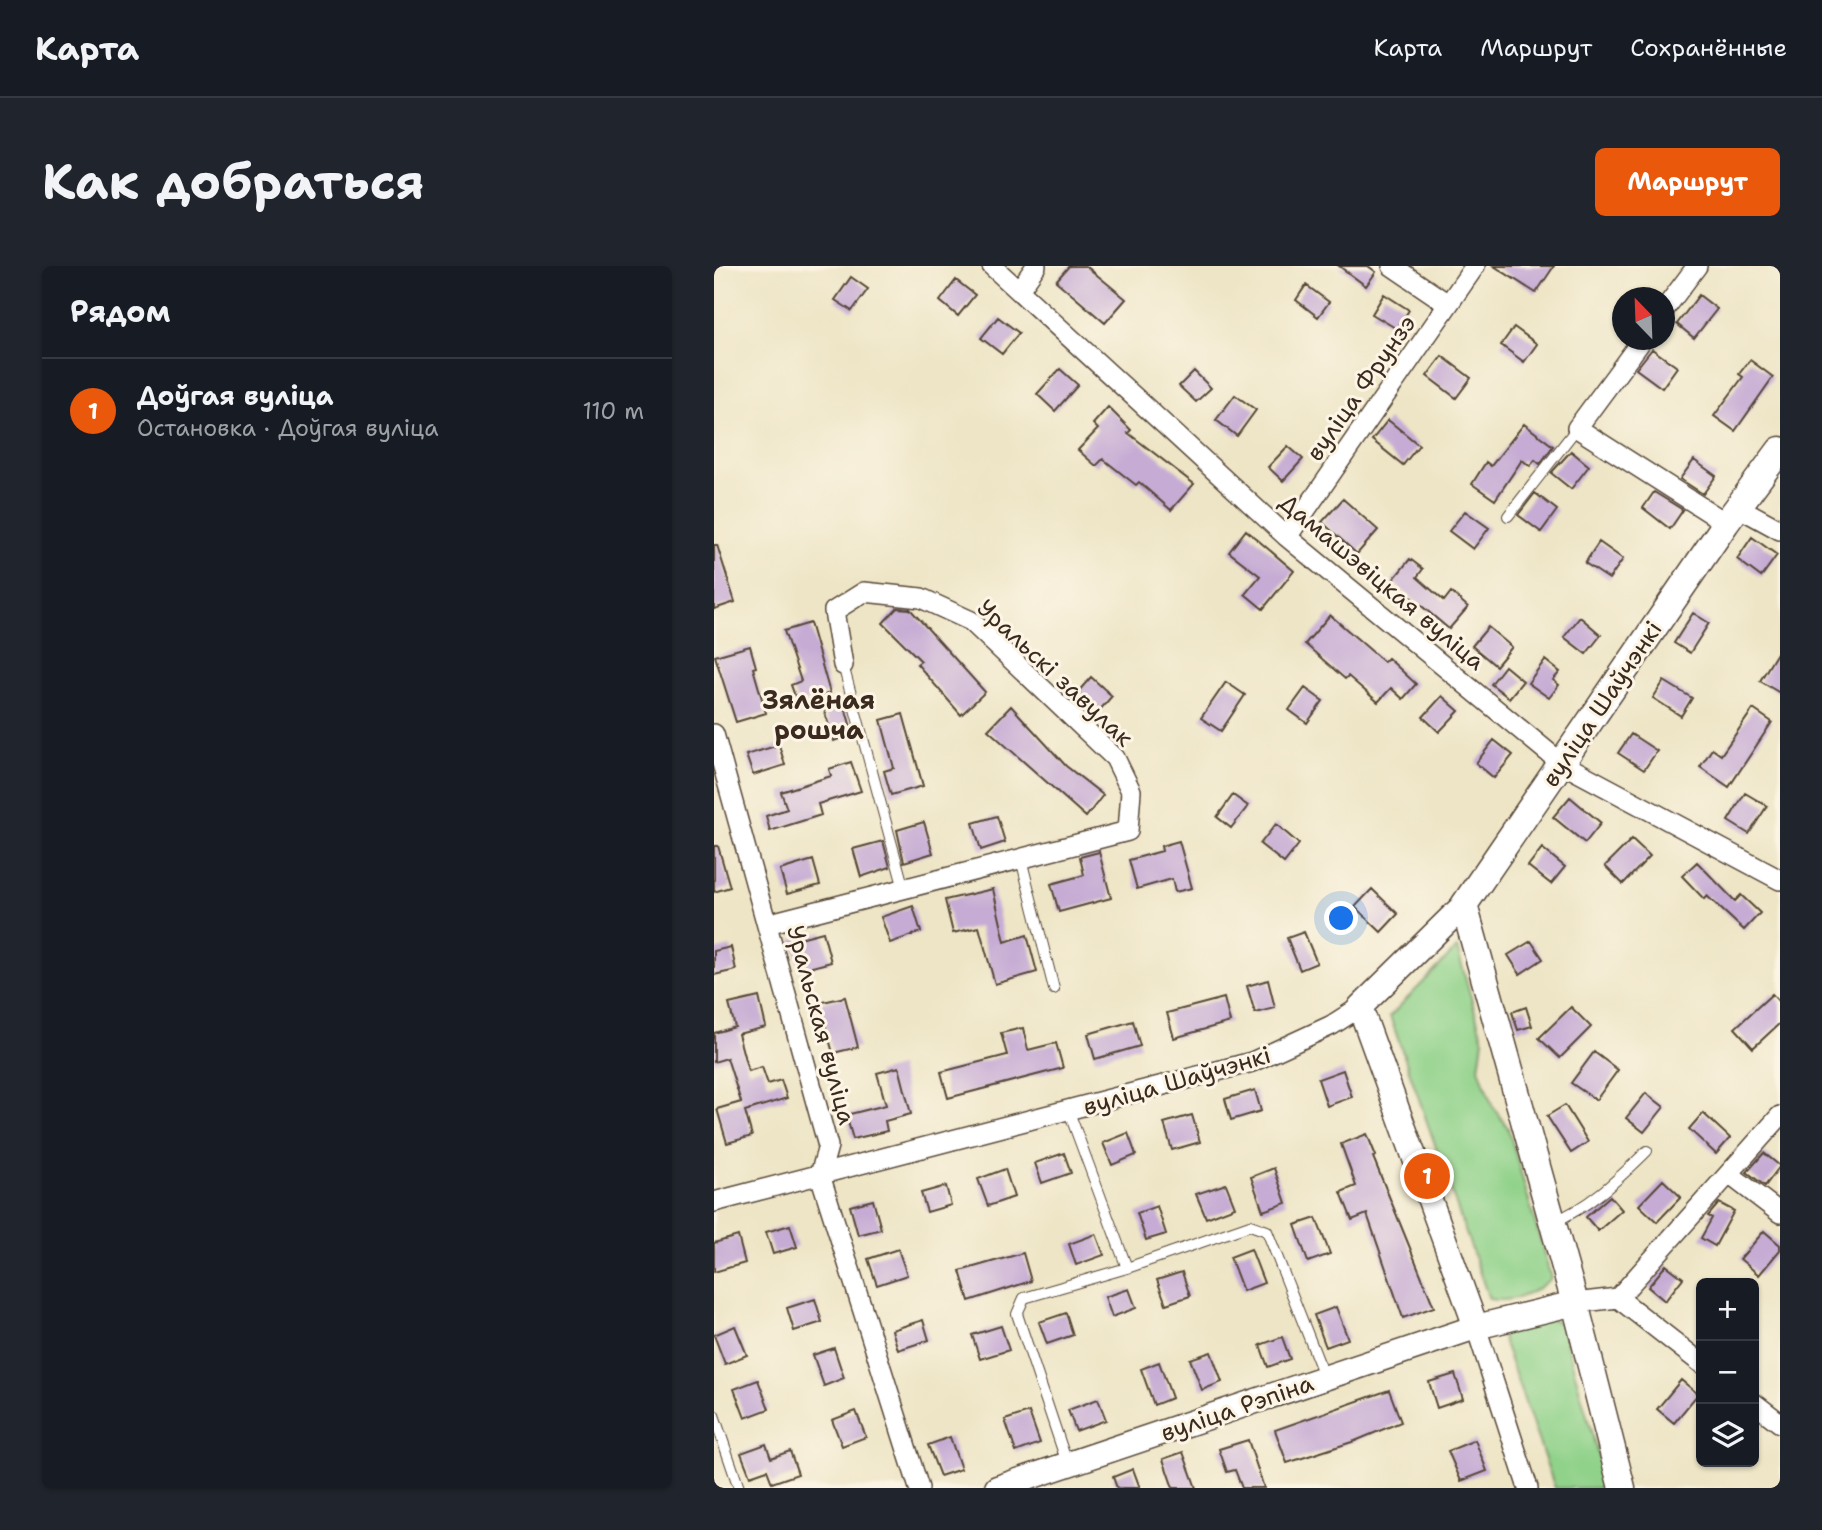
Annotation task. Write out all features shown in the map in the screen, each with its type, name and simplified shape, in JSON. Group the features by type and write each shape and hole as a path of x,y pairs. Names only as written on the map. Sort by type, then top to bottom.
{"main road":[{"name":"вуліца Шаўчэнкі","path":"1464,905 1732,515 1780,450"},
{"path":"1464,905 1575,1303 1622,1488"}],"street":[{"name":"Дамашэвіцкая вуліца","path":"992,266 1287,537 1561,763 1780,880"},
{"path":"1020,290 1036,266"},
{"path":"1392,266 1448,304"},
{"name":"вуліца Фрунзэ","path":"1287,537 1475,266"},
{"path":"1675,295 1697,266"},
{"path":"1635,350 1577,428 1732,515 1780,530"},
{"name":"Уральскі завулак","path":"768,924 1128,831 1131,791 1115,758 971,621 921,598 864,592 834,611 843,665"},
{"name":"Уральская вуліца","path":"714,734 828,1146 820,1175 919,1488"},
{"name":"вуліца Шаўчэнкі","path":"714,1202 1069,1112 1252,1062 1332,1026 1360,1007 1464,905"},
{"path":"1360,1007 1476,1327 1528,1488"},
{"path":"1575,1303 1618,1298 1780,1116"},
{"path":"1728,1174 1780,1213"},
{"path":"1618,1298 1696,1359"},
{"name":"вуліца Рэпіна","path":"997,1488 1476,1327 1575,1303"},
{"path":"1755,1404 1780,1423"}],"lane":[{"path":"1508,516 1577,428"},
{"path":"843,665 904,889"},
{"path":"1021,859 1054,989"},
{"path":"1069,1112 1127,1268"},
{"path":"1552,1222 1575,1213 1619,1178 1647,1151"},
{"path":"1067,1465 1017,1314 1024,1298 1127,1268 1250,1226 1267,1231 1325,1378"},
{"path":"714,1415 739,1488"}],"green space":[{"path":"1457,948 1483,1040 1479,1068 1492,1105 1508,1128 1551,1278 1530,1293 1514,1299 1489,1299 1390,1016"},
{"path":"1549,1319 1561,1323 1607,1488 1555,1488 1502,1337 1509,1331"}],"building":[{"path":"1069,266 1086,266 1126,299 1105,323 1056,281"},
{"path":"1339,266 1368,266 1376,272 1366,286"},
{"path":"1494,266 1554,266 1536,293"},
{"path":"851,277 868,289 852,311 835,300"},
{"path":"956,280 975,295 958,316 940,301"},
{"path":"1306,285 1329,302 1318,317 1296,300"},
{"path":"1384,294 1409,310 1397,329 1372,314"},
{"path":"1699,295 1717,309 1694,338 1677,324"},
{"path":"998,317 1019,333 1002,354 981,338"},
{"path":"1514,327 1537,344 1524,362 1501,345"},
{"path":"1651,350 1677,367 1662,388 1636,369"},
{"path":"1442,356 1471,378 1456,398 1427,376"},
{"path":"1750,360 1773,377 1735,431 1714,416 1743,377 1739,374"},
{"path":"1060,369 1078,385 1055,411 1037,394"},
{"path":"1194,371 1211,388 1196,402 1179,386"},
{"path":"1235,395 1256,410 1237,436 1216,420"},
{"path":"1108,407 1131,430 1128,433 1194,484 1171,510 1139,482 1136,485 1103,459 1096,466 1078,450 1098,429 1093,424"},
{"path":"1388,420 1419,445 1403,465 1372,440"},
{"path":"1524,424 1553,446 1540,464 1535,460 1530,466 1522,460 1495,500 1472,484 1486,462 1491,466"},
{"path":"1288,446 1303,459 1283,481 1268,467"},
{"path":"1571,451 1589,466 1571,489 1551,473"},
{"path":"1694,460 1716,476 1703,494 1680,479"},
{"path":"1654,492 1683,510 1670,529 1643,508"},
{"path":"1535,493 1557,510 1541,532 1518,515"},
{"path":"1343,499 1378,530 1357,554 1322,522"},
{"path":"1465,511 1489,528 1473,549 1449,531"},
{"path":"1246,530 1294,571 1263,609 1245,594 1260,576 1229,552"},
{"path":"1752,537 1777,555 1761,577 1737,559"},
{"path":"1599,542 1623,559 1609,579 1585,563"},
{"path":"714,545 717,545 735,602 714,609"},
{"path":"1410,559 1423,569 1417,577 1444,601 1451,592 1468,607 1449,629 1392,581"},
{"path":"897,608 910,609 985,692 961,715 917,664 921,661 883,623"},
{"path":"1693,613 1709,623 1690,653 1674,643"},
{"path":"1330,615 1384,662 1388,658 1416,684 1403,699 1391,688 1378,702 1348,676 1345,679 1305,644"},
{"path":"1580,617 1601,635 1586,654 1564,637"},
{"path":"810,623 830,693 798,704 791,685 801,681 784,631"},
{"path":"1488,627 1512,647 1496,666 1472,646"},
{"path":"750,646 756,667 753,668 766,713 736,722 715,656"},
{"path":"1780,648 1780,693 1760,681"},
{"path":"1545,660 1560,672 1553,680 1559,685 1549,698 1528,683"},
{"path":"1505,666 1523,681 1509,698 1491,684"},
{"path":"1091,677 1112,696 1098,712 1077,693"},
{"path":"1664,681 1692,698 1681,716 1653,698"},
{"path":"1226,682 1245,695 1221,731 1201,718"},
{"path":"1305,688 1323,701 1307,723 1289,710"},
{"path":"1442,696 1459,711 1439,732 1423,717"},
{"path":"844,704 853,734 834,741 824,710"},
{"path":"1011,706 1066,766 1103,795 1086,817 988,730"},
{"path":"1753,709 1772,722 1729,787 1700,767 1712,749 1721,755"},
{"path":"903,714 923,786 891,795 884,771 894,768 881,720"},
{"path":"1631,734 1657,751 1644,770 1618,753"},
{"path":"1494,740 1513,755 1494,778 1476,763"},
{"path":"779,745 785,765 753,775 746,755"},
{"path":"851,762 861,791 818,804 821,815 770,831 766,816 787,809 781,792 831,776 829,769"},
{"path":"1745,793 1767,806 1749,834 1728,821"},
{"path":"1233,795 1248,806 1231,828 1217,817"},
{"path":"1570,797 1601,823 1585,843 1553,817"},
{"path":"997,816 1005,842 981,850 973,823"},
{"path":"924,822 933,853 904,862 897,830"},
{"path":"1276,824 1299,844 1284,863 1260,844"},
{"path":"1632,839 1650,856 1623,884 1605,866"},
{"path":"883,841 890,867 861,877 853,849"},
{"path":"1179,841 1192,888 1175,892 1172,879 1137,889 1129,860 1162,851 1161,846"},
{"path":"714,846 718,846 730,887 714,892"},
{"path":"1542,848 1565,867 1551,884 1528,866"},
{"path":"1099,852 1111,898 1059,912 1051,884 1084,875 1080,857"},
{"path":"813,860 820,885 787,894 780,870"},
{"path":"1697,862 1735,901 1741,895 1760,913 1744,930 1707,896 1704,899 1682,876"},
{"path":"993,889 1005,942 1027,935 1037,972 995,984 979,927 953,933 945,900"},
{"path":"1372,889 1398,914 1381,932 1355,907"},
{"path":"913,906 921,932 890,943 881,917"},
{"path":"823,932 831,962 801,970 792,940"},
{"path":"1304,932 1317,963 1300,970 1287,938"},
{"path":"1531,941 1543,959 1520,974 1508,955"},
{"path":"731,947 736,970 714,975 714,951"},
{"path":"1268,980 1275,1008 1255,1013 1247,986"},
{"path":"1772,994 1780,1003 1780,1023 1753,1048 1735,1028"},
{"path":"759,997 766,1027 738,1034 748,1071 762,1067 768,1084 781,1080 787,1098 745,1111 752,1136 727,1143 717,1109 741,1102 727,1058 714,1062 714,1033 735,1027 729,1004"},
{"path":"845,997 858,1047 833,1053 819,1003"},
{"path":"1224,998 1230,1022 1174,1038 1167,1013"},
{"path":"1526,1007 1532,1026 1518,1030 1512,1012"},
{"path":"1571,1007 1591,1027 1560,1058 1539,1038"},
{"path":"1133,1021 1140,1046 1095,1059 1088,1034"},
{"path":"1023,1028 1028,1050 1056,1043 1063,1068 948,1098 941,1072 1007,1055 1001,1033"},
{"path":"1594,1052 1618,1070 1596,1100 1571,1083"},
{"path":"899,1067 911,1114 885,1121 887,1131 853,1139 846,1115 886,1105 877,1073"},
{"path":"1343,1070 1352,1097 1327,1106 1318,1079"},
{"path":"1255,1090 1261,1111 1231,1120 1225,1099"},
{"path":"1646,1093 1664,1107 1644,1132 1626,1118"},
{"path":"1565,1105 1588,1142 1571,1153 1547,1116"},
{"path":"1703,1113 1730,1138 1716,1154 1689,1129"},
{"path":"1192,1115 1200,1142 1172,1150 1164,1123"},
{"path":"1128,1133 1136,1155 1112,1165 1103,1143"},
{"path":"1367,1134 1376,1156 1373,1157 1434,1307 1403,1318 1367,1214 1352,1220 1341,1192 1356,1186 1341,1144"},
{"path":"1064,1153 1071,1173 1042,1183 1035,1163"},
{"path":"1764,1153 1780,1166 1765,1186 1747,1172"},
{"path":"1274,1168 1286,1203 1263,1211 1251,1177"},
{"path":"1005,1169 1014,1197 988,1206 978,1179"},
{"path":"1663,1180 1681,1197 1657,1222 1639,1205"},
{"path":"1226,1184 1235,1207 1206,1218 1196,1194"},
{"path":"946,1186 951,1205 927,1212 921,1193"},
{"path":"1610,1196 1622,1210 1598,1231 1586,1217"},
{"path":"873,1200 881,1229 858,1235 850,1206"},
{"path":"1719,1203 1734,1211 1715,1246 1701,1238 1712,1218 1708,1216"},
{"path":"1157,1206 1166,1234 1146,1240 1137,1213"},
{"path":"1316,1218 1330,1254 1308,1262 1295,1225"},
{"path":"790,1225 797,1247 773,1254 766,1232"},
{"path":"1764,1231 1780,1245 1780,1250 1759,1275 1740,1259"},
{"path":"1096,1234 1104,1255 1076,1265 1069,1244"},
{"path":"738,1236 745,1263 714,1272 714,1243"},
{"path":"898,1249 907,1275 877,1285 868,1259"},
{"path":"1251,1249 1264,1283 1243,1291 1230,1257"},
{"path":"1023,1253 1031,1281 969,1301 960,1271"},
{"path":"1666,1265 1683,1278 1665,1301 1648,1287"},
{"path":"1182,1272 1190,1296 1166,1304 1157,1280"},
{"path":"1129,1289 1136,1308 1112,1317 1105,1297"},
{"path":"815,1299 822,1322 794,1331 787,1308"},
{"path":"1336,1307 1348,1339 1326,1347 1314,1315"},
{"path":"1066,1313 1073,1335 1047,1344 1039,1322"},
{"path":"923,1320 929,1340 898,1350 892,1330"},
{"path":"735,1326 747,1355 725,1364 714,1335"},
{"path":"1001,1326 1009,1350 980,1359 972,1335"},
{"path":"1282,1337 1290,1359 1268,1367 1260,1345"},
{"path":"834,1348 844,1378 824,1386 813,1355"},
{"path":"1211,1352 1222,1382 1202,1390 1190,1359"},
{"path":"1159,1362 1172,1398 1154,1405 1141,1369"},
{"path":"1455,1374 1463,1399 1437,1408 1429,1382"},
{"path":"758,1380 769,1409 745,1418 734,1389"},
{"path":"1681,1380 1696,1392 1696,1396 1674,1423 1657,1409"},
{"path":"1389,1390 1401,1422 1355,1441 1287,1463 1275,1430"},
{"path":"1098,1399 1106,1420 1076,1431 1068,1410"},
{"path":"856,1411 866,1437 842,1446 832,1420"},
{"path":"1029,1412 1040,1443 1016,1452 1005,1420"},
{"path":"950,1437 961,1469 940,1476 928,1445"},
{"path":"1248,1440 1264,1488 1242,1488 1235,1470 1227,1472 1219,1449"},
{"path":"1475,1440 1487,1471 1461,1481 1448,1451"},
{"path":"766,1444 771,1458 790,1451 798,1474 772,1483 767,1470 750,1476 741,1453"},
{"path":"1183,1452 1196,1488 1173,1488 1163,1459"},
{"path":"1133,1469 1140,1488 1117,1488 1113,1477"}],"place":[{"name":"Доўгая вуліца","path":"1427,1176"}],"district":[{"name":"Зялёная рошча","path":"819,715"}]}
